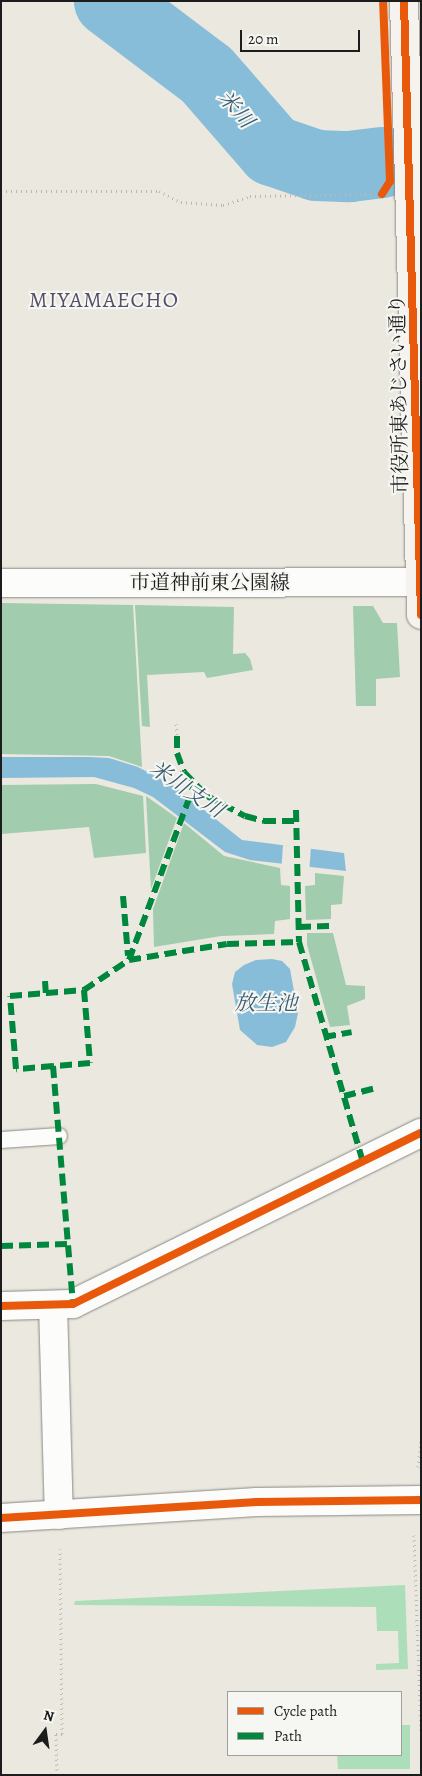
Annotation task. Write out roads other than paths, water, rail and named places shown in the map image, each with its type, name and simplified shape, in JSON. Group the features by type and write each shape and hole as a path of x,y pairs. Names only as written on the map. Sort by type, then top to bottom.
{"street":[{"name":"市役所東あじさい通り","path":"404,1 408,108 415,135 410,173 421,615"},
{"name":"市道神前東公園線","path":"1,583 420,568"},
{"path":"1,1306 73,1304 421,1133"},
{"path":"53,1304 59,1515"},
{"path":"1,1518 257,1502 418,1500"}],"lane":[{"path":"1,1140 59,1136"}],"water":[{"path":"1,757 109,758 138,767 174,786 242,840 344,853 346,871 250,860 225,852 153,797 134,788 94,777 1,778"},
{"name":"放生池","path":"272,959 282,961 290,969 298,1013 295,1027 286,1042 272,1047 257,1045 240,1030 232,984 235,972 244,965 256,960"}],"waterway":[{"name":"米川","path":"109,1 206,74 272,150 316,165 349,166 382,162"}],"district":[{"name":"MIYAMAECHO","path":"104,301"}],"water label":[{"name":"米川支川","path":"187,789"}]}
